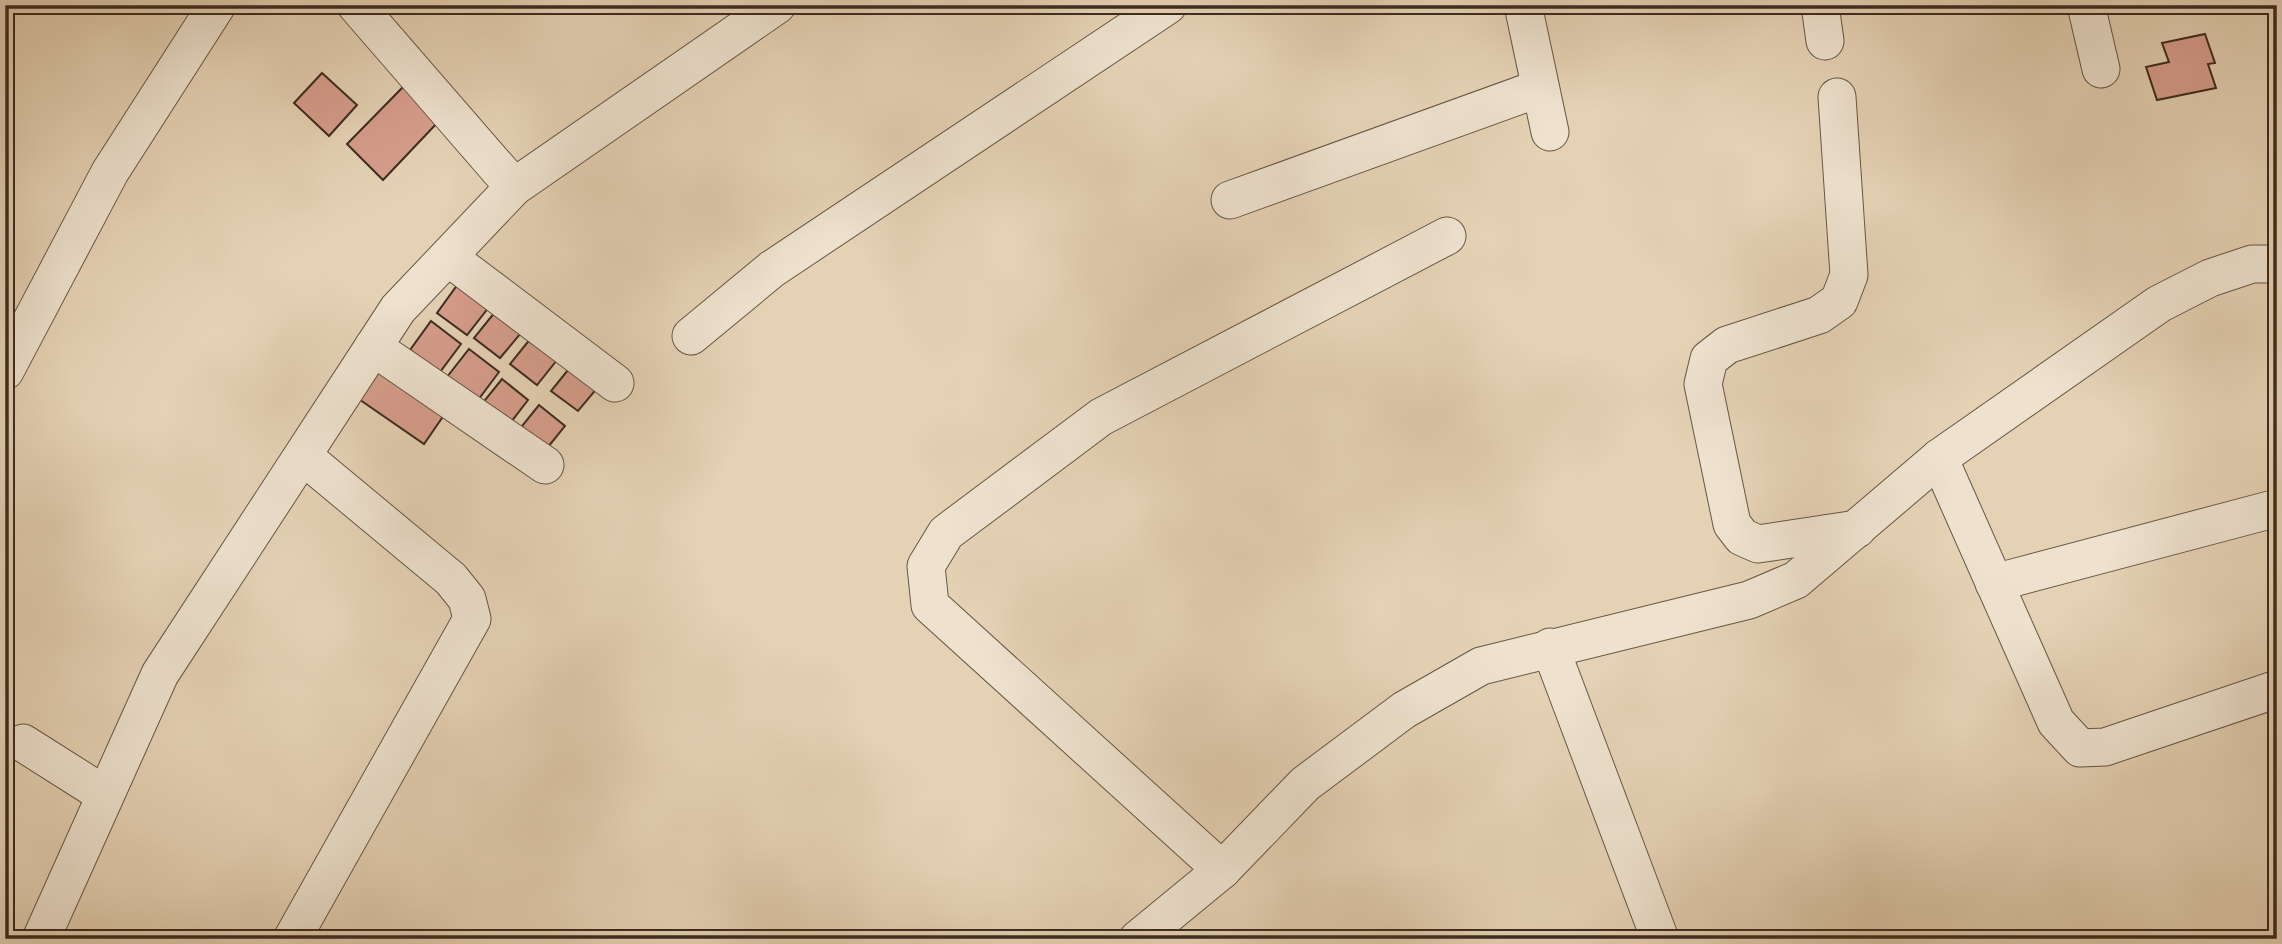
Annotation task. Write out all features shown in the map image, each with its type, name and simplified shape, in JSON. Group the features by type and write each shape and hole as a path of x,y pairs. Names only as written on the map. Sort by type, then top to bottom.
{"street":[{"path":"5,371 110,172 217,5"},
{"path":"356,5 514,187"},
{"path":"41,939 160,674 398,309 514,187 777,5"},
{"path":"691,336 772,269 1168,5"},
{"path":"1523,5 1550,132"},
{"path":"1820,5 1825,41"},
{"path":"2086,5 2101,69"},
{"path":"1230,200 1541,88"},
{"path":"1837,97 1849,275 1839,301 1819,315 1727,345 1709,359 1703,384 1732,524 1742,537 1758,544 1858,529"},
{"path":"1222,870 930,605 926,566 946,533 1101,417 1447,236"},
{"path":"448,257 615,383"},
{"path":"1138,939 1222,870 1305,784 1404,710 1482,666 1550,646 1749,600 1796,579 1939,458 2159,304 2210,278 2252,264 2277,264"},
{"path":"373,347 545,465"},
{"path":"292,939 472,619 467,599 451,579 303,456"},
{"path":"1939,458 2056,722 2080,748 2105,747 2277,689"},
{"path":"1994,583 2277,508"},
{"path":"1550,646 1660,939"},
{"path":"23,743 105,795"}],"building":[{"path":"2205,34 2215,63 2208,64 2216,88 2157,100 2146,67 2169,62 2162,43"},
{"path":"322,73 357,105 329,136 294,103"},
{"path":"403,87 439,121 383,180 347,144"},
{"path":"458,284 489,307 467,335 437,313"},
{"path":"495,312 521,333 500,358 474,338"},
{"path":"431,321 461,344 440,372 410,350"},
{"path":"531,338 557,360 537,385 510,364"},
{"path":"469,349 499,372 478,400 447,377"},
{"path":"572,365 599,386 578,411 551,391"},
{"path":"372,368 444,415 424,444 353,395"},
{"path":"502,379 528,400 508,426 481,405"},
{"path":"539,405 565,426 544,452 518,431"}]}
